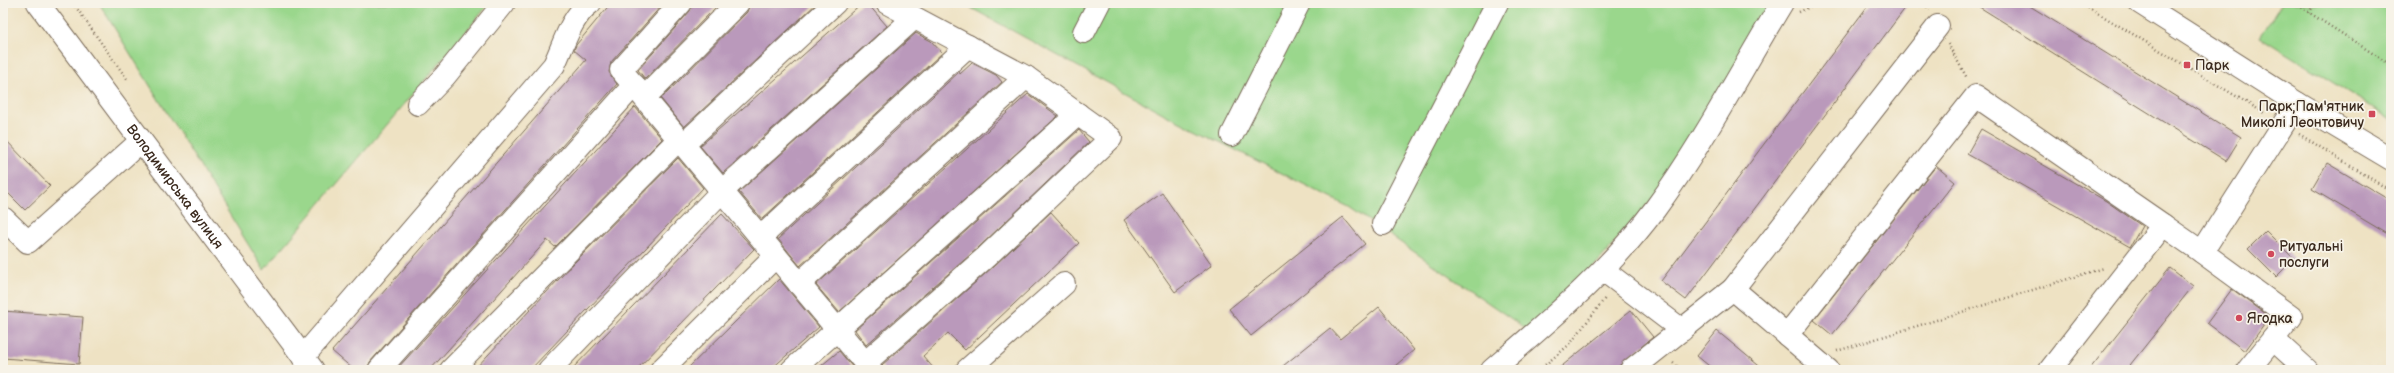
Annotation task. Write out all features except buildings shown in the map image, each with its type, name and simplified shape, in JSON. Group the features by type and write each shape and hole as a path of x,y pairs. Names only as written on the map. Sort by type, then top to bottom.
{"street":[{"name":"Володимирська вулиця","path":"38,3 308,363"},
{"path":"418,104 445,76 504,3"},
{"path":"308,363 554,65 571,27 582,9 590,3"},
{"path":"681,3 621,70 868,367 1111,138 1026,77 887,3"},
{"path":"379,370 640,91 738,3"},
{"path":"451,370 682,142 835,3"},
{"path":"1084,32 1099,3"},
{"path":"1232,135 1299,3"},
{"path":"1383,224 1497,3"},
{"path":"1492,370 1535,335 1603,270 1654,210 1698,146 1782,3"},
{"path":"2140,3 2297,103 2391,160"},
{"path":"549,370 722,191 914,18"},
{"path":"1632,370 1733,289 1938,26"},
{"path":"760,237 968,46"},
{"path":"799,284 1026,77"},
{"path":"1787,335 1976,96 2202,252 2291,317 2248,370"},
{"path":"2202,252 2297,103"},
{"path":"792,370 1078,114"},
{"path":"3,218 28,242 141,141"},
{"path":"2050,370 2163,225"},
{"path":"661,370 776,256"},
{"path":"1603,270 1682,330"},
{"path":"967,370 1064,284"},
{"path":"1733,289 1787,335 1829,362"},
{"path":"2273,339 2307,370"}],"path":[{"path":"73,3 128,79"},
{"path":"2081,3 2284,124 2391,191"},
{"path":"2294,3 2391,65"},
{"path":"2309,13 2315,3"},
{"path":"1938,26 1976,96"},
{"path":"1829,362 2108,267"}],"green space":[{"path":"99,3 490,3 264,270"},
{"path":"962,3 1781,3 1698,146 1535,335 1349,207 1168,116"},
{"path":"2282,3 2391,3 2391,119 2260,37"}],"place":[{"name":"Парк","path":"2187,65"},
{"name":"Парк;Пам'ятник Миколі Леонтовичу","path":"2372,114"},
{"name":"Ритуальні послуги","path":"2271,254"},
{"name":"Ягодка","path":"2239,318"}]}
